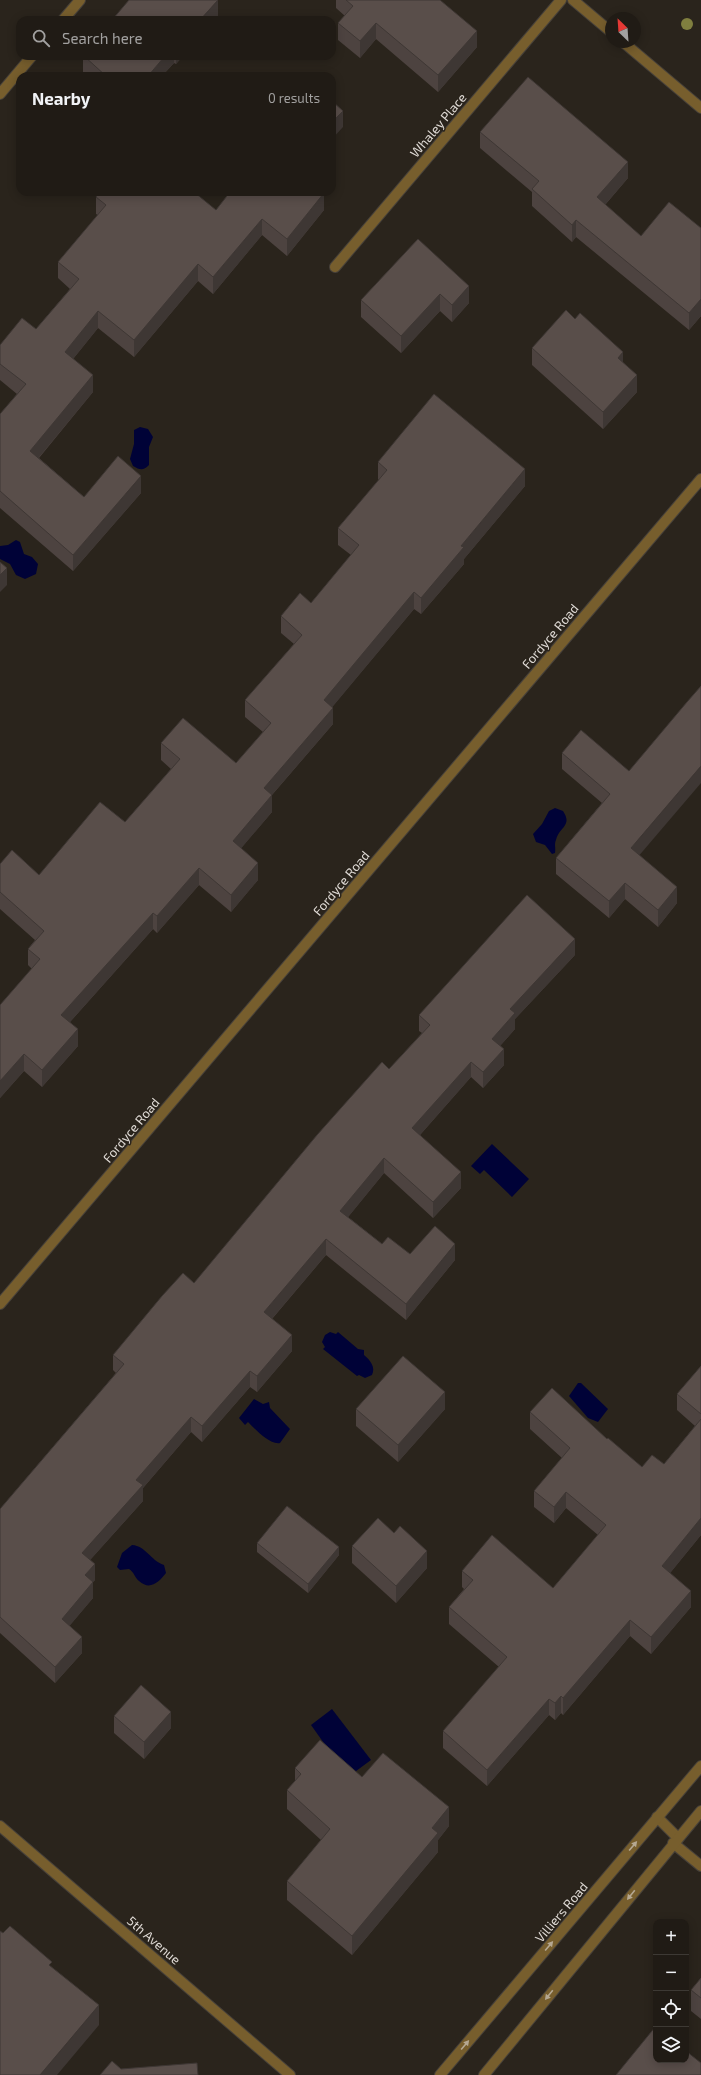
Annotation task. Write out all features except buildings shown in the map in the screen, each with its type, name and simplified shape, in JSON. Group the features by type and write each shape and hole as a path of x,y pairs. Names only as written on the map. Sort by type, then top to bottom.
{"street":[{"path":"66,16 80,0"},
{"name":"Whaley Place","path":"335,267 560,0"},
{"path":"573,0 605,27"},
{"path":"630,48 701,108"},
{"path":"19,72 29,60"},
{"path":"0,94 16,75"},
{"name":"Fordyce Road","path":"0,1304 701,479"},
{"name":"Villiers Road","path":"440,2075 701,1766"},
{"path":"484,2075 701,1811"},
{"path":"657,1818 676,1841 701,1866"},
{"name":"5th Avenue","path":"0,1826 290,2075"}],"shaded area":[{"path":"140,427 148,429 153,437 149,447 149,465 141,469 133,466 130,459 134,444 134,430"},
{"path":"16,540 20,542 24,554 32,557 38,564 36,574 25,579 16,575 10,564 0,559 0,546 8,545"},
{"path":"555,808 563,811 567,820 555,842 555,853 552,854 545,845 536,842 533,834 542,824 549,811"},
{"path":"492,1144 529,1179 512,1197 484,1170 480,1174 471,1166"},
{"path":"330,1332 336,1334 338,1332 358,1349 364,1350 364,1355 373,1366 372,1375 365,1378 359,1375 357,1376 323,1349 325,1347 322,1342 325,1335"},
{"path":"578,1383 581,1383 608,1409 598,1422 588,1418 569,1396"},
{"path":"254,1399 263,1404 269,1402 270,1408 290,1429 280,1443 271,1442 248,1422 245,1425 239,1418"},
{"path":"132,1545 145,1550 155,1560 164,1565 166,1573 154,1584 143,1584 129,1569 120,1570 117,1567 122,1553"},
{"path":"332,1709 371,1760 348,1777 311,1725"}]}
